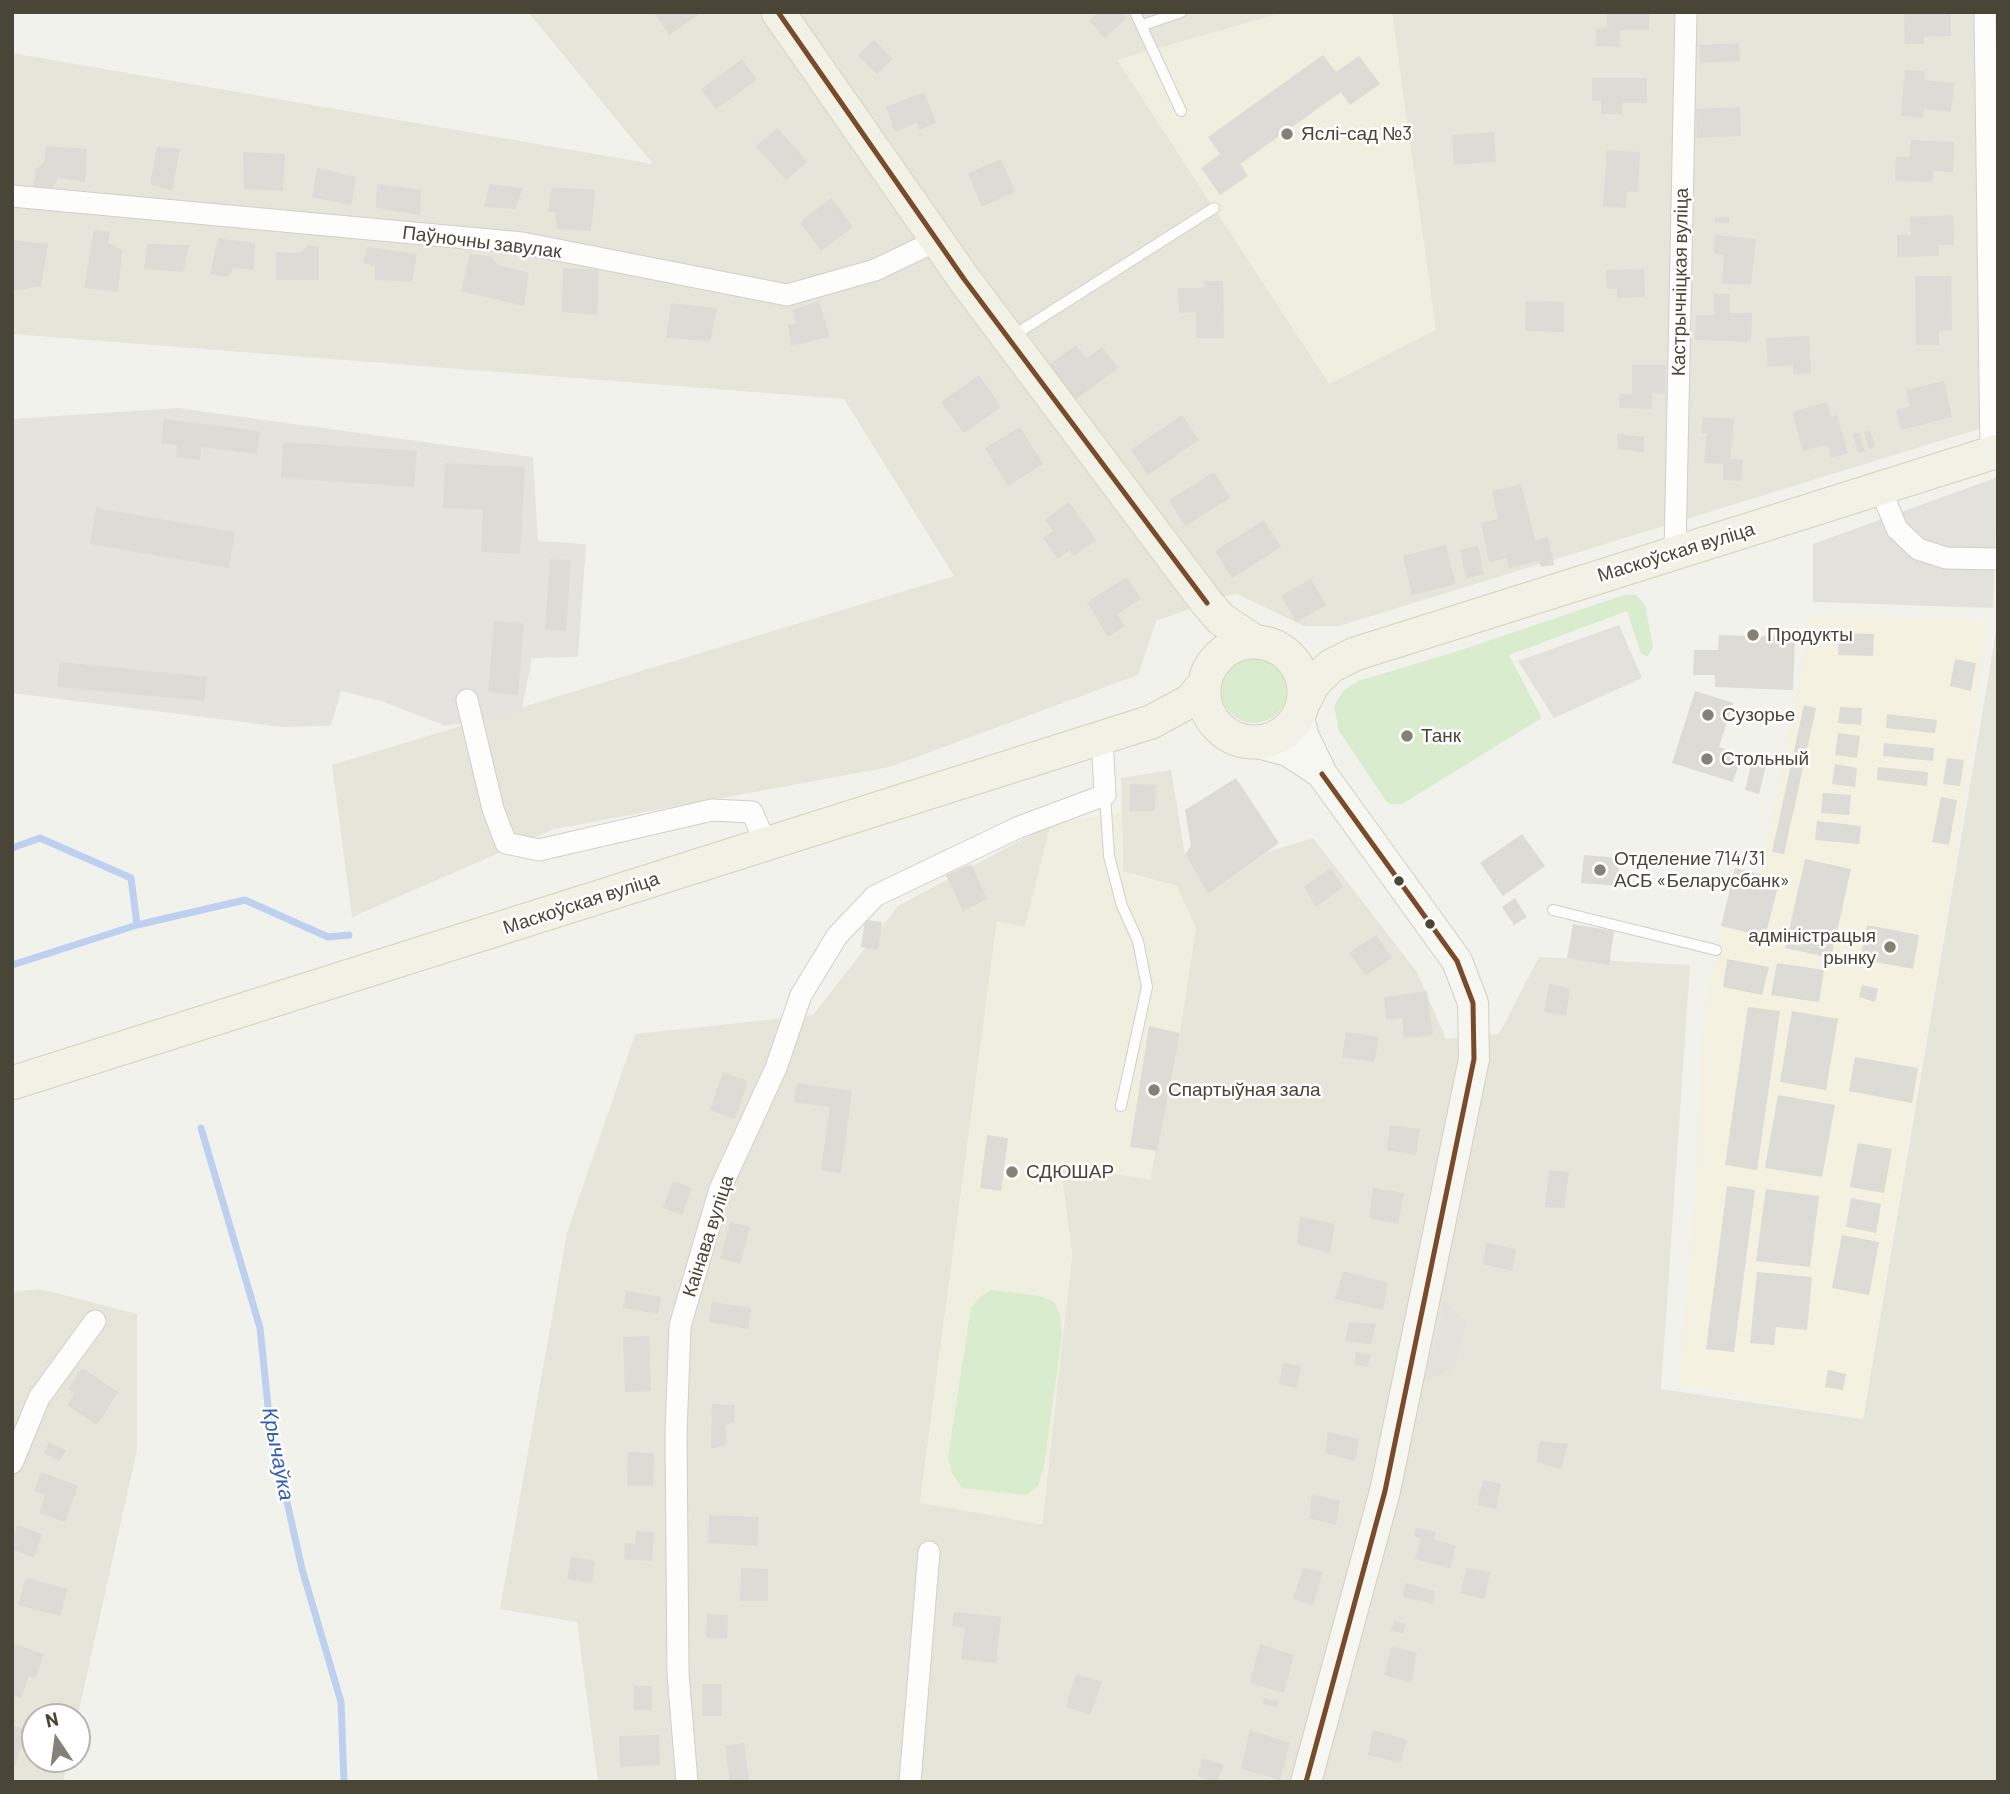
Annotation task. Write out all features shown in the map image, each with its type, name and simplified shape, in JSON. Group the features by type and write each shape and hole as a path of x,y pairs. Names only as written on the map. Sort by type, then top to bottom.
{"main road":[{"path":"778,12 1009,339 1207,603 1221,619 1295,661 1304,680 1303,734 1322,774 1457,961 1473,1003 1474,1059 1385,1490 1306,1782"},
{"name":"Маскоўская вуліца","path":"1302,708 1313,684 1331,666 1355,654 1994,452"},
{"path":"1207,603 1214,627 1214,645 1206,676 1204,702 1211,719 1224,733 1240,741 1289,751 1322,774"},
{"path":"1206,676 1228,649 1266,644"},
{"name":"Маскоўская вуліца","path":"1266,644 1308,656 1355,654"},
{"name":"Маскоўская вуліца","path":"12,1083 1151,722 1191,701 1206,676"},
{"path":"1258,743 1275,739 1289,729 1302,708"},
{"name":"Маскоўская вуліца","path":"1151,722 1178,720 1202,724 1224,733"}],"street":[{"name":"Кастрычніцкая вуліца","path":"1675,552 1685,12"},
{"path":"1985,12 1994,452"},
{"name":"Паўночны завулак","path":"12,196 522,243 787,295 875,270 938,240"},
{"path":"1880,488 1896,529 1918,549 1946,558 1998,559"},
{"path":"467,700 493,809 506,843 539,850 712,810 752,812 766,844"},
{"path":"1102,737 1105,795"},
{"name":"Каінава вуліца","path":"687,1782 678,1675 676,1433 680,1326 720,1189 776,1068 801,995 837,936 875,896 997,837 1105,795"},
{"path":"12,1464 39,1398 94,1321"},
{"path":"910,1782 929,1552"}],"lane":[{"path":"1135,12 1181,111"},
{"path":"1143,25 1181,12"},
{"path":"1009,339 1214,208"},
{"path":"1105,795 1110,856 1122,906 1138,941 1147,986 1121,1106"},
{"path":"1553,910 1716,950"}],"shaded area":[{"path":"528,12 1998,12 1998,423 1339,626 1304,626 1235,593 1156,621 1138,675 890,767 554,829 352,917 332,765 954,576 844,399 12,334 12,53 653,164"},
{"name":"Яслі-сад №3","path":"1285,12 1392,12 1436,330 1329,384 1117,60"},
{"path":"178,408 533,457 538,541 586,544 578,657 532,658 522,708 505,716 446,726 381,701 341,691 331,726 282,727 12,693 12,419"},
{"path":"1998,477 1993,608 1813,602 1813,544"},
{"path":"1807,614 1986,620 1970,761 1944,934 1863,1419 1679,1384 1699,1149 1701,1039 1721,926 1765,937 1780,879 1760,874 1803,662"},
{"path":"1998,620 1998,1782 598,1782 577,1622 500,1609 567,1233 635,1034 813,1015 898,906 1051,824 1025,927 997,922 920,1502 1042,1524 1072,1254 1060,1164 1177,886 1123,872 1121,778 1171,770 1185,854 1208,894 1267,852 1313,838 1417,972 1446,1039 1499,1034 1539,957 1690,965 1661,1389 1863,1419"},
{"path":"1619,625 1642,678 1554,718 1518,661"},
{"name":"СДЮШАР","path":"1122,812 1123,871 1177,886 1196,928 1180,1033 1150,1180 1060,1164 1072,1254 1042,1524 920,1503 997,921 1025,927 1051,824"},
{"path":"40,1289 137,1314 137,1450 81,1703 21,1703 21,1773 65,1773 63,1782 12,1782 12,1292"},
{"path":"1445,1303 1466,1322 1455,1368 1424,1380"}],"green space":[{"path":"1624,595 1636,595 1645,605 1653,647 1648,656 1641,654 1627,611 1509,655 1542,718 1402,804 1390,804 1386,801 1339,731 1334,706 1343,691 1358,681 1452,653"},
{"path":"1254,657 1277,667 1287,690 1277,713 1254,723 1231,713 1221,690 1231,667"},
{"path":"991,1290 1040,1296 1054,1302 1060,1314 1062,1335 1044,1466 1038,1486 1026,1495 962,1488 952,1473 948,1457 971,1308 980,1297"}],"building":[{"path":"654,12 702,12 669,35"},
{"path":"1098,12 1121,12 1126,18 1105,38 1089,21"},
{"path":"1607,12 1649,12 1649,30 1620,30 1620,47 1596,46 1596,29 1607,28"},
{"path":"1904,12 1951,12 1951,36 1924,37 1924,44 1905,44"},
{"path":"874,40 893,59 877,74 858,55"},
{"path":"1739,43 1740,61 1700,63 1699,45"},
{"path":"1323,55 1336,72 1359,56 1380,84 1350,105 1341,92 1240,164 1248,176 1220,195 1201,168 1220,154 1208,137"},
{"path":"742,59 757,80 716,109 701,89"},
{"path":"1905,70 1925,71 1924,80 1954,83 1951,112 1924,109 1923,118 1901,116"},
{"path":"1592,78 1647,78 1647,103 1622,103 1622,114 1601,114 1601,101 1592,101"},
{"path":"924,92 936,123 919,130 917,123 895,132 886,107"},
{"path":"1740,107 1741,136 1697,138 1696,109"},
{"path":"778,128 807,162 786,180 756,146"},
{"path":"1494,132 1496,162 1454,165 1452,135"},
{"path":"1911,140 1954,142 1953,172 1933,171 1932,182 1895,181 1896,157 1910,157"},
{"path":"46,146 87,149 85,182 58,178 51,192 33,189 36,170 44,162"},
{"path":"157,147 180,149 172,191 150,184"},
{"path":"1607,150 1640,152 1638,192 1627,191 1625,208 1603,206"},
{"path":"243,152 285,154 283,191 244,189"},
{"path":"1001,159 1015,192 982,207 968,173"},
{"path":"317,168 356,177 351,205 312,197"},
{"path":"377,184 421,190 420,215 376,208"},
{"path":"490,184 523,188 515,209 484,207"},
{"path":"552,187 595,190 591,231 557,229 555,212 548,212"},
{"path":"831,198 853,227 821,251 800,222"},
{"path":"1953,215 1954,245 1938,245 1939,256 1897,257 1897,235 1911,235 1910,217"},
{"path":"1715,217 1729,218 1729,223 1715,223"},
{"path":"94,230 110,232 108,243 122,250 118,292 84,288"},
{"path":"1715,235 1756,239 1751,285 1722,283 1724,255 1714,254"},
{"path":"218,238 255,243 254,270 233,268 228,277 210,274"},
{"path":"12,240 48,244 41,286 12,291"},
{"path":"147,244 189,245 183,272 144,269"},
{"path":"308,245 319,247 319,280 276,280 276,252 300,253"},
{"path":"368,247 417,254 412,282 375,280 375,266 363,263"},
{"path":"470,254 492,257 498,265 529,273 524,306 461,291"},
{"path":"563,268 599,270 597,315 562,312"},
{"path":"1644,269 1645,297 1617,298 1617,289 1607,289 1606,270"},
{"path":"1915,276 1951,276 1952,330 1939,331 1939,345 1916,345"},
{"path":"1204,281 1223,281 1224,338 1196,338 1196,312 1179,313 1178,288 1204,288"},
{"path":"1714,294 1730,294 1730,313 1752,313 1751,342 1695,340 1696,315 1714,315"},
{"path":"819,301 830,337 791,346 788,325 796,324 792,310"},
{"path":"1526,301 1564,302 1564,332 1525,331"},
{"path":"671,303 717,308 710,341 666,338"},
{"path":"1809,336 1811,373 1793,374 1793,365 1768,367 1766,338"},
{"path":"1076,345 1087,358 1102,347 1118,368 1075,400 1049,365"},
{"path":"1632,365 1666,365 1665,394 1652,393 1652,409 1619,408 1620,394 1632,394"},
{"path":"979,375 1001,407 964,433 941,402"},
{"path":"1944,381 1952,417 1901,430 1896,410 1910,407 1906,390"},
{"path":"1827,402 1831,417 1837,415 1848,453 1831,458 1827,445 1803,451 1792,412"},
{"path":"1182,415 1199,440 1148,475 1131,450"},
{"path":"1703,417 1734,419 1730,459 1743,459 1741,481 1723,480 1723,464 1704,463 1707,434 1701,433"},
{"path":"164,419 260,431 257,454 201,447 200,460 176,457 177,445 161,443"},
{"path":"1020,427 1043,464 1008,486 985,448"},
{"path":"1870,430 1876,447 1869,449 1864,432"},
{"path":"1859,433 1865,451 1858,453 1853,434"},
{"path":"1617,434 1644,437 1644,452 1618,449"},
{"path":"283,442 417,451 414,487 281,478"},
{"path":"445,463 525,467 520,554 481,552 483,510 443,508"},
{"path":"1214,472 1230,498 1185,526 1169,500"},
{"path":"1521,484 1535,540 1548,537 1554,565 1541,567 1539,561 1509,568 1505,550 1506,558 1489,562 1481,523 1498,519 1492,491"},
{"path":"1069,502 1096,540 1074,556 1070,550 1058,559 1043,538 1053,531 1045,520"},
{"path":"96,508 235,532 229,568 90,544"},
{"path":"1264,520 1281,547 1232,578 1215,551"},
{"path":"1446,545 1456,584 1412,595 1403,556"},
{"path":"1478,546 1484,574 1466,578 1460,550"},
{"path":"550,559 571,560 566,631 545,630"},
{"path":"1127,577 1141,599 1117,614 1125,626 1108,637 1087,602"},
{"path":"1311,579 1326,605 1296,622 1281,596"},
{"path":"494,621 524,623 518,695 488,692"},
{"path":"1839,633 1874,634 1873,656 1838,655"},
{"path":"1719,635 1795,637 1793,690 1715,687 1715,675 1693,675 1694,650 1718,650"},
{"path":"1955,659 1976,663 1971,691 1950,686"},
{"path":"60,662 207,677 204,701 57,687"},
{"name":"Стольный","path":"1695,691 1733,703 1719,747 1742,754 1733,782 1672,763"},
{"path":"1804,705 1816,708 1784,854 1772,852"},
{"path":"1840,707 1862,708 1861,725 1838,723"},
{"path":"1887,714 1937,720 1935,733 1886,728"},
{"path":"1838,733 1860,736 1857,758 1835,755"},
{"path":"1884,743 1934,748 1933,761 1883,756"},
{"path":"1947,758 1964,760 1960,786 1943,784"},
{"path":"1752,761 1766,765 1759,794 1745,790"},
{"path":"1835,764 1857,768 1855,787 1832,784"},
{"path":"1878,767 1928,772 1927,786 1877,780"},
{"path":"1236,778 1279,843 1208,894 1185,854 1191,846 1185,810"},
{"path":"1130,784 1156,785 1155,811 1129,811"},
{"path":"1823,793 1851,795 1849,815 1821,813"},
{"path":"1941,797 1957,800 1949,845 1932,842"},
{"path":"1817,821 1861,826 1859,844 1815,840"},
{"path":"1522,834 1545,866 1503,896 1480,863"},
{"name":"Отделение 714/31 АСБ «Беларусбанк»","path":"1584,855 1620,858 1617,886 1581,883"},
{"path":"1805,859 1851,869 1831,958 1785,948"},
{"path":"971,864 987,899 963,911 946,875"},
{"path":"1331,868 1343,887 1316,907 1304,887"},
{"path":"1735,868 1780,879 1765,937 1721,926"},
{"path":"1515,898 1527,917 1514,925 1502,907"},
{"path":"865,920 882,922 878,950 861,947"},
{"path":"1573,924 1614,931 1609,965 1567,958"},
{"name":"адміністрацыя рынку","path":"1867,925 1919,935 1913,969 1860,959"},
{"path":"1376,935 1392,958 1366,975 1349,953"},
{"path":"1727,959 1769,967 1762,995 1723,987"},
{"path":"1777,963 1824,970 1819,1002 1771,995"},
{"path":"1549,984 1570,988 1566,1016 1544,1012"},
{"path":"1862,985 1878,989 1875,1002 1859,997"},
{"path":"1427,991 1433,1035 1404,1038 1402,1018 1386,1020 1384,997"},
{"path":"1748,1007 1780,1011 1757,1170 1725,1165"},
{"path":"1792,1011 1838,1019 1826,1090 1780,1082"},
{"name":"Спартыўная зала","path":"1149,1026 1180,1033 1157,1151 1130,1147"},
{"path":"1346,1032 1379,1037 1374,1062 1342,1057"},
{"path":"1855,1057 1918,1068 1912,1103 1849,1091"},
{"path":"723,1072 748,1081 735,1119 710,1110"},
{"path":"797,1083 852,1091 841,1173 821,1170 830,1107 794,1102"},
{"path":"1778,1095 1835,1105 1822,1177 1765,1168"},
{"path":"1390,1125 1420,1129 1416,1155 1387,1150"},
{"path":"987,1135 1008,1138 1001,1191 980,1188"},
{"path":"1858,1143 1892,1149 1884,1193 1850,1187"},
{"path":"1549,1170 1569,1172 1564,1208 1545,1207"},
{"path":"673,1181 692,1188 682,1215 663,1208"},
{"path":"1727,1186 1755,1190 1734,1352 1706,1349"},
{"path":"1373,1188 1404,1193 1398,1224 1369,1218"},
{"path":"1766,1189 1819,1196 1810,1267 1756,1261"},
{"path":"1851,1198 1881,1204 1876,1233 1846,1227"},
{"path":"1300,1217 1335,1224 1330,1253 1297,1244"},
{"path":"730,1222 750,1227 740,1264 720,1258"},
{"path":"1842,1235 1879,1242 1869,1295 1832,1288"},
{"path":"1486,1243 1516,1249 1512,1271 1483,1264"},
{"path":"1343,1271 1388,1283 1383,1310 1335,1299"},
{"path":"1757,1272 1812,1277 1807,1330 1776,1327 1774,1345 1750,1343"},
{"path":"626,1291 661,1297 658,1314 623,1308"},
{"path":"712,1302 751,1308 748,1329 709,1322"},
{"path":"1349,1322 1376,1324 1371,1344 1345,1341"},
{"path":"649,1336 651,1391 625,1392 623,1337"},
{"path":"1356,1352 1371,1355 1368,1367 1354,1364"},
{"path":"1283,1363 1301,1366 1297,1388 1279,1384"},
{"path":"82,1368 118,1392 97,1425 67,1405 75,1393 68,1389"},
{"path":"1828,1370 1846,1374 1843,1390 1825,1387"},
{"path":"712,1404 735,1405 734,1422 726,1425 726,1445 711,1449"},
{"path":"1328,1432 1359,1439 1355,1461 1325,1453"},
{"path":"1540,1441 1568,1444 1561,1469 1536,1462"},
{"path":"49,1442 66,1450 60,1461 44,1453"},
{"path":"628,1452 654,1453 653,1486 627,1486"},
{"path":"41,1472 78,1486 65,1522 39,1513 45,1495 34,1491"},
{"path":"1483,1480 1501,1484 1496,1509 1477,1505"},
{"path":"1312,1494 1340,1501 1336,1525 1309,1518"},
{"path":"709,1515 759,1517 757,1546 708,1543"},
{"path":"17,1525 42,1534 34,1558 12,1549"},
{"path":"1416,1528 1436,1532 1434,1539 1456,1546 1450,1568 1415,1559 1421,1539 1414,1536"},
{"path":"636,1531 654,1532 652,1561 624,1559 625,1543 635,1544"},
{"path":"571,1557 595,1561 592,1583 567,1579"},
{"path":"741,1568 768,1569 768,1601 740,1601"},
{"path":"1303,1568 1323,1572 1313,1605 1293,1599"},
{"path":"1467,1568 1491,1572 1484,1599 1460,1593"},
{"path":"26,1578 68,1589 60,1616 18,1605"},
{"path":"1405,1583 1435,1591 1433,1604 1403,1597"},
{"path":"954,1612 1001,1617 996,1663 961,1659 965,1628 952,1626"},
{"path":"707,1614 728,1615 727,1639 706,1638"},
{"path":"1394,1621 1406,1624 1403,1633 1391,1631"},
{"path":"12,1643 44,1654 36,1678 29,1676 21,1698 12,1695"},
{"path":"1260,1644 1294,1655 1284,1693 1250,1683"},
{"path":"1392,1646 1417,1653 1411,1683 1384,1675"},
{"path":"1076,1674 1102,1682 1090,1715 1066,1707"},
{"path":"702,1684 722,1684 722,1716 702,1716"},
{"path":"634,1686 652,1686 652,1710 634,1710"},
{"path":"1264,1698 1279,1701 1277,1707 1263,1704"},
{"path":"12,1725 21,1728 21,1748 15,1766 12,1765"},
{"path":"1250,1730 1290,1743 1280,1780 1241,1769"},
{"path":"1373,1730 1407,1740 1401,1763 1368,1755"},
{"path":"659,1735 660,1765 620,1767 619,1736"},
{"path":"744,1743 749,1781 730,1782 725,1746"},
{"path":"1202,1758 1224,1765 1217,1782 1197,1776"}],"waterway":[{"name":"Крычаўка","path":"12,848 40,838 131,878 137,925"},
{"path":"12,965 137,925 245,900 328,937 349,935"},
{"name":"Крычаўка","path":"201,1128 260,1328 270,1426 302,1569 341,1702 344,1782"}],"transit line":[{"path":"778,12 964,279 1207,603"},
{"path":"1306,1782 1385,1491 1474,1059 1473,1003 1457,961 1322,774"}],"place":[{"name":"Яслі-сад №3","path":"1287,134"},
{"name":"Продукты","path":"1753,635"},
{"name":"Сузорье","path":"1708,715"},
{"name":"Танк","path":"1407,736"},
{"name":"Стольный","path":"1707,759"},
{"name":"Отделение 714/31 АСБ «Беларусбанк»","path":"1600,870"},
{"name":"адміністрацыя рынку","path":"1890,947"},
{"name":"Спартыўная зала","path":"1154,1090"},
{"name":"СДЮШАР","path":"1012,1172"}]}
